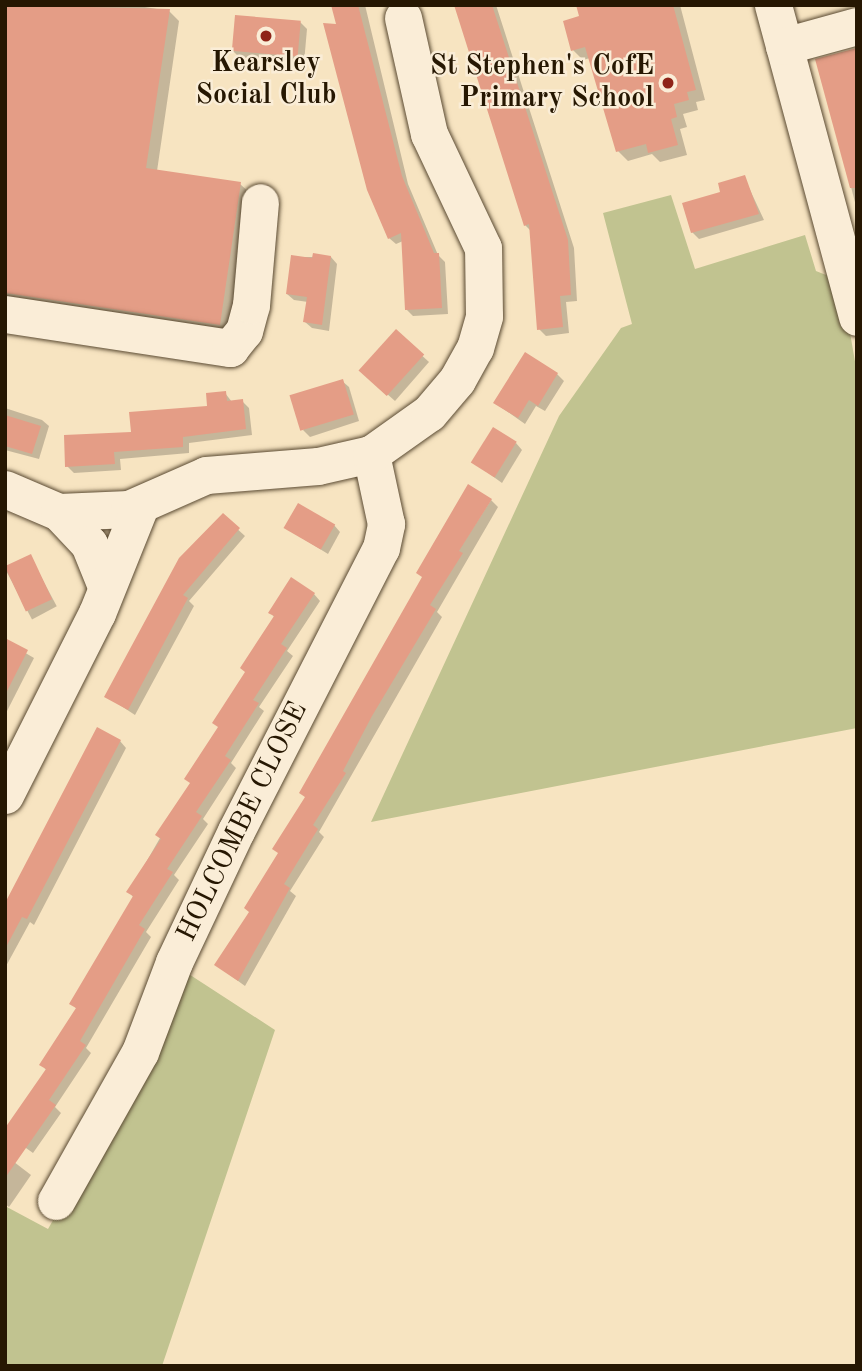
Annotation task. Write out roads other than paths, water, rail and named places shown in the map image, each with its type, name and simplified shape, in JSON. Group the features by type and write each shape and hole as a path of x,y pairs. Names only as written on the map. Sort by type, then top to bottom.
{"street":[{"path":"773,5 852,284"},
{"path":"784,46 857,26"},
{"path":"59,512 140,506 206,475 318,466 371,454 429,413 457,380 475,348 484,316 482,248 438,157 415,38"},
{"path":"5,314 229,348 244,331 251,305 260,202"},
{"name":"HOLCOMBE CLOSE","path":"56,1185 140,1052 174,962 236,831 381,548 386,524 371,454"},
{"path":"5,489 59,512 89,544 106,586"},
{"path":"5,795 106,586 140,506"}],"place":[{"name":"Kearsley Social Club","path":"266,36"},
{"name":"St Stephen's CofE Primary School","path":"668,83"}]}
